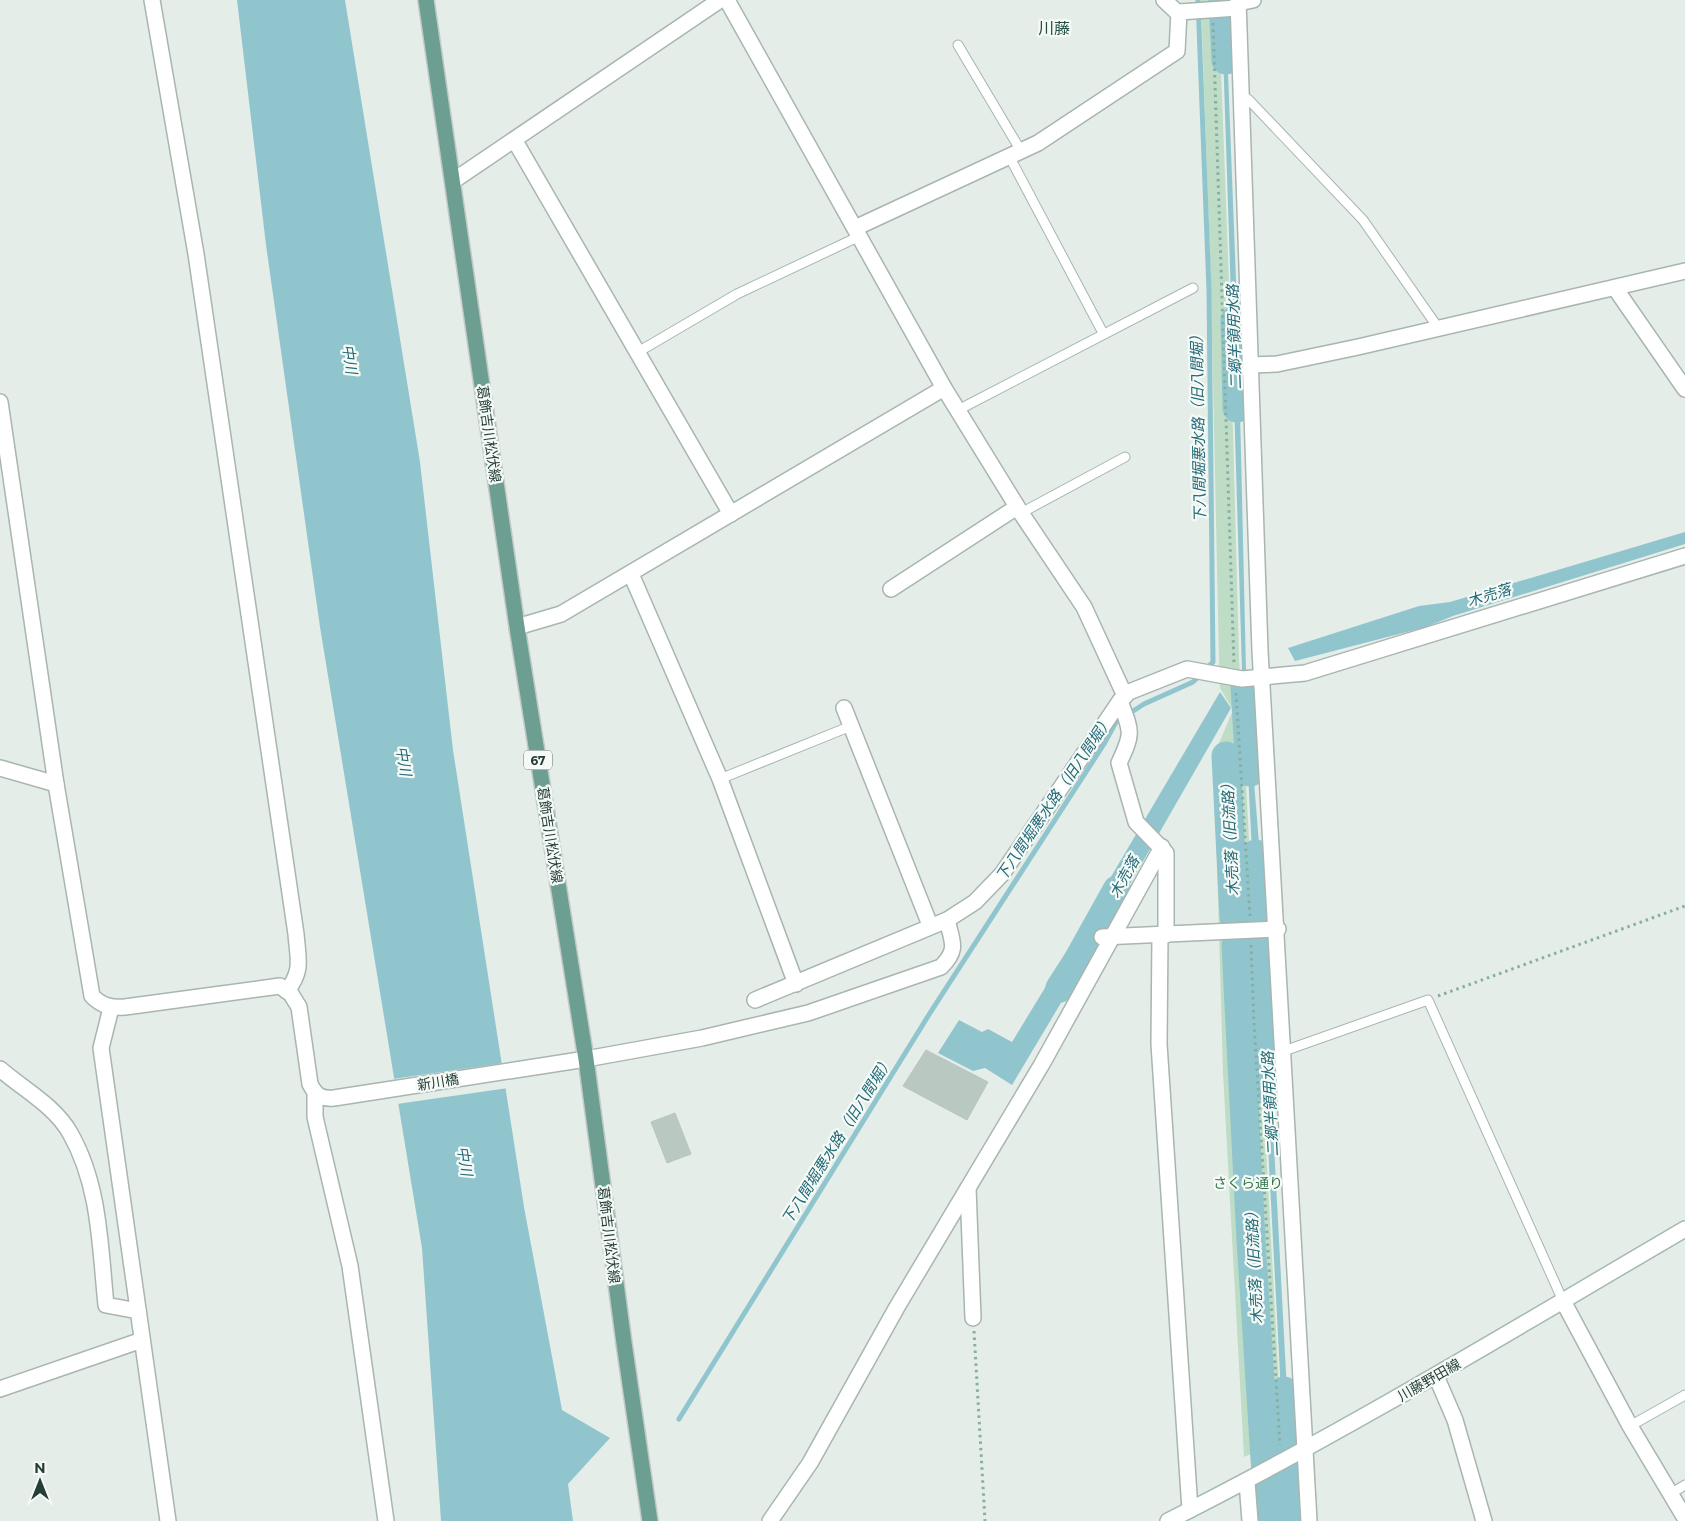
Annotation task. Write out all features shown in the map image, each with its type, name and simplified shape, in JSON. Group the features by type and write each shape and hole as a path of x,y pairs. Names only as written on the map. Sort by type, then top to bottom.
{"main road":[{"name":"葛飾吉川松伏線","path":"426,0 517,626 586,1059 650,1521"}],"street":[{"path":"152,0 196,254 296,934 297,978 287,991"},
{"path":"452,181 720,0"},
{"path":"727,0 944,388 1019,510 1084,607 1123,699 1131,730 1129,741 1118,763 1136,822 1166,853 1158,1044 1190,1510"},
{"path":"1164,0 1179,13 1226,7 1253,0"},
{"path":"1226,7 1240,94 1260,632 1242,678 1278,929 1300,1453 1310,1521"},
{"path":"858,232 1038,143 1177,51 1179,13"},
{"path":"515,140 731,514"},
{"path":"1251,365 1277,364 1438,329 1685,271"},
{"path":"1615,288 1685,389"},
{"path":"517,626 561,614 944,388"},
{"path":"0,408 56,784 92,996 98,1002 111,1008 266,986 280,986 292,994 299,1007 306,1069 315,1094 315,1117 350,1266 386,1521"},
{"path":"892,589 1019,510"},
{"path":"755,1000 930,925 947,920 975,902 1002,874 1129,692 1187,670 1242,678 1305,673 1685,556"},
{"path":"631,574 720,779 796,984"},
{"path":"844,708 930,925"},
{"path":"0,768 56,784"},
{"path":"770,1521 810,1463 897,1307 1042,1064 1106,936 1162,847"},
{"name":"新川橋","path":"315,1094 324,1098 334,1098 586,1059 702,1038 808,1013 941,967 951,957 954,948 947,920"},
{"path":"1106,936 1278,929"},
{"path":"111,1008 101,1048 168,1521"},
{"path":"0,1069 48,1107 70,1133 93,1186 106,1305 138,1310"},
{"path":"968,1188 973,1318"},
{"name":"川藤野田線","path":"1168,1521 1300,1453 1436,1376 1685,1229"},
{"path":"1563,1300 1630,1426 1685,1518"},
{"path":"0,1389 142,1340"},
{"path":"1436,1376 1454,1420 1484,1521"},
{"path":"1250,1480 1250,1521"}],"lane":[{"path":"958,45 1015,154 1103,333"},
{"path":"1240,94 1249,100 1363,220 1438,329"},
{"path":"638,352 737,294 858,232"},
{"path":"958,410 1103,333 1193,288"},
{"path":"1019,510 1125,457"},
{"path":"720,779 851,726"},
{"path":"1284,1052 1428,1000 1563,1300"},
{"path":"1630,1426 1685,1395"},
{"path":"1670,1494 1685,1485"}],"path":[{"path":"1226,7 1242,678 1254,1023 1280,1451"},
{"path":"1428,1000 1685,906"},
{"path":"973,1318 985,1521"}],"green space":[{"name":"さくら通り","path":"1201,0 1217,0 1219,17 1229,283 1239,657 1282,1440 1244,1457 1223,1073 1214,755 1233,710 1220,688 1211,288"}],"water":[{"name":"中川","path":"237,0 345,0 420,462 453,750 524,1207 562,1410 610,1438 568,1484 573,1521 441,1521 422,1248 320,627 266,245"},
{"path":"1222,21 1226,21 1239,358 1233,358"},
{"path":"1233,367 1239,367 1246,670 1242,671"},
{"path":"1685,532 1685,544 1453,616 1426,627 1295,661 1288,648 1419,606 1450,602"},
{"path":"1220,692 1231,708 1107,924 1082,926"},
{"path":"1246,733 1250,733 1263,892 1254,892"},
{"path":"1065,955 1084,956 1086,961 1012,1085 985,1068 973,1071 938,1053 959,1020 982,1032 988,1029 1012,1042"},
{"path":"1258,968 1265,972 1268,1040 1262,1040"},
{"path":"1263,1050 1269,1050 1289,1430 1283,1431"}],"pier":[{"path":"504,1063 508,1088 397,1104 393,1079"}],"building":[{"path":"926,1050 988,1082 967,1120 903,1086"},
{"path":"675,1113 691,1154 667,1163 651,1122"}],"waterway":[{"name":"下八間堀悪水路（旧八間堀）","path":"1198,0 1209,291 1213,662 1206,669"},
{"name":"二郷半領用水路","path":"1223,0 1226,60"},
{"name":"二郷半領用水路","path":"1235,320 1237,408"},
{"name":"下八間堀悪水路（旧八間堀）","path":"679,1419 930,1013 1104,744 1116,722 1144,704 1193,682 1200,675"},
{"name":"二郷半領用水路","path":"1245,687 1250,772"},
{"name":"木売落（旧流路）","path":"1226,756 1234,917"},
{"name":"二郷半領用水路","path":"1256,854 1269,1089"},
{"name":"木売落","path":"1060,988 1117,890"},
{"name":"木売落（旧流路）","path":"1236,946 1251,1240 1269,1521"},
{"name":"二郷半領用水路","path":"1284,1391 1291,1521"}],"district":[{"name":"川藤","path":"1054,28"}]}
